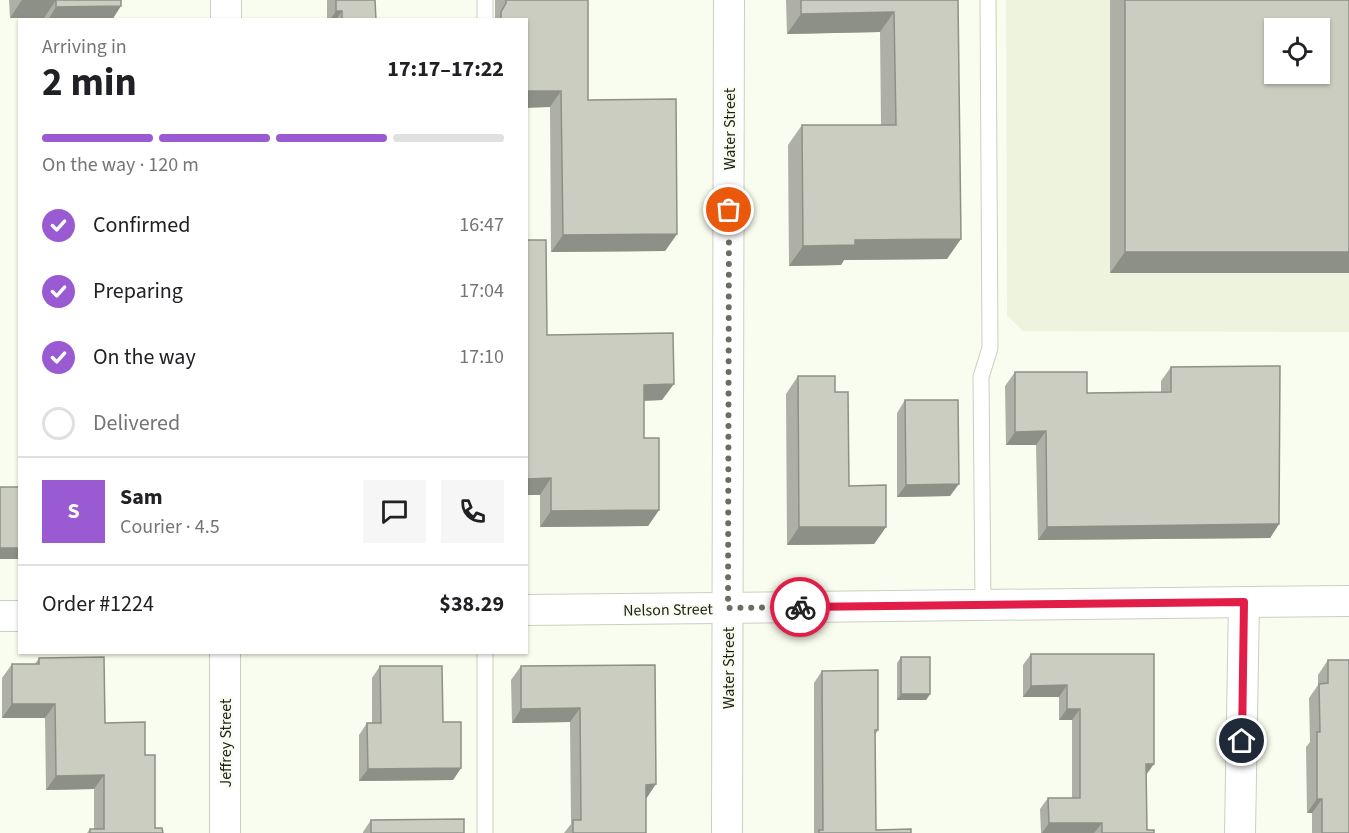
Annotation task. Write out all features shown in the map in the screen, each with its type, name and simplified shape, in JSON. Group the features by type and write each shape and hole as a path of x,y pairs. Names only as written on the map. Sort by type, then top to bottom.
{"street":[{"path":"225,0 225,18"},
{"name":"Water Street","path":"728,833 729,0"},
{"name":"Nelson Street","path":"528,610 1349,601"},
{"path":"1240,833 1244,602"},
{"path":"0,616 18,616"},
{"name":"Jeffrey Street","path":"225,654 225,833"}],"lane":[{"path":"485,0 485,18"},
{"path":"983,605 981,377 990,348 988,0"},
{"path":"484,654 484,833"}],"shaded area":[{"path":"1006,0 1349,0 1349,332 1023,331 1007,316"}],"building":[{"path":"56,0 121,0 121,6 56,7"},
{"path":"336,0 375,0 376,18 342,18 342,11 336,11"},
{"path":"506,0 588,0 588,100 676,99 677,234 563,235 561,91 528,91 528,18 501,18 501,12"},
{"path":"801,0 958,0 961,239 855,240 855,245 803,246 802,125 896,125 894,12 801,14"},
{"path":"1125,0 1349,0 1349,252 1125,252"},
{"path":"528,240 546,240 547,335 673,333 674,384 644,385 644,438 659,438 659,510 551,511 551,478 528,479"},
{"path":"1280,366 1279,524 1047,527 1046,431 1015,432 1015,372 1087,372 1087,393 1171,392 1171,367"},
{"path":"798,376 835,376 835,392 848,392 849,486 886,485 886,527 799,527"},
{"path":"905,400 958,400 959,484 906,485"},
{"path":"0,487 18,487 18,548 0,548"},
{"path":"1031,654 1154,654 1154,764 1146,764 1147,830 1154,830 1154,833 1102,833 1102,823 1049,823 1048,798 1080,798 1080,709 1067,709 1067,685 1031,686"},
{"path":"104,657 105,723 145,722 145,755 155,755 155,828 162,828 163,833 90,833 90,829 104,829 104,775 56,776 55,704 12,704 12,664 39,664 39,658"},
{"path":"901,657 930,657 930,694 901,694"},
{"path":"1328,660 1349,660 1349,833 1322,833 1322,799 1317,799 1317,732 1320,732 1319,684 1328,683"},
{"path":"655,665 656,784 646,785 646,833 573,833 573,820 581,820 580,708 521,709 521,666"},
{"path":"380,666 442,666 443,722 461,722 461,768 368,769 367,723 381,723"},
{"path":"878,670 878,730 875,730 876,830 911,829 911,833 819,833 819,830 823,830 822,671"},
{"path":"464,819 464,833 371,833 371,820"}],"way so far":[{"path":"729,210 728,608 800,607"}],"route":[{"path":"800,607 1244,602 1242,741"}]}
